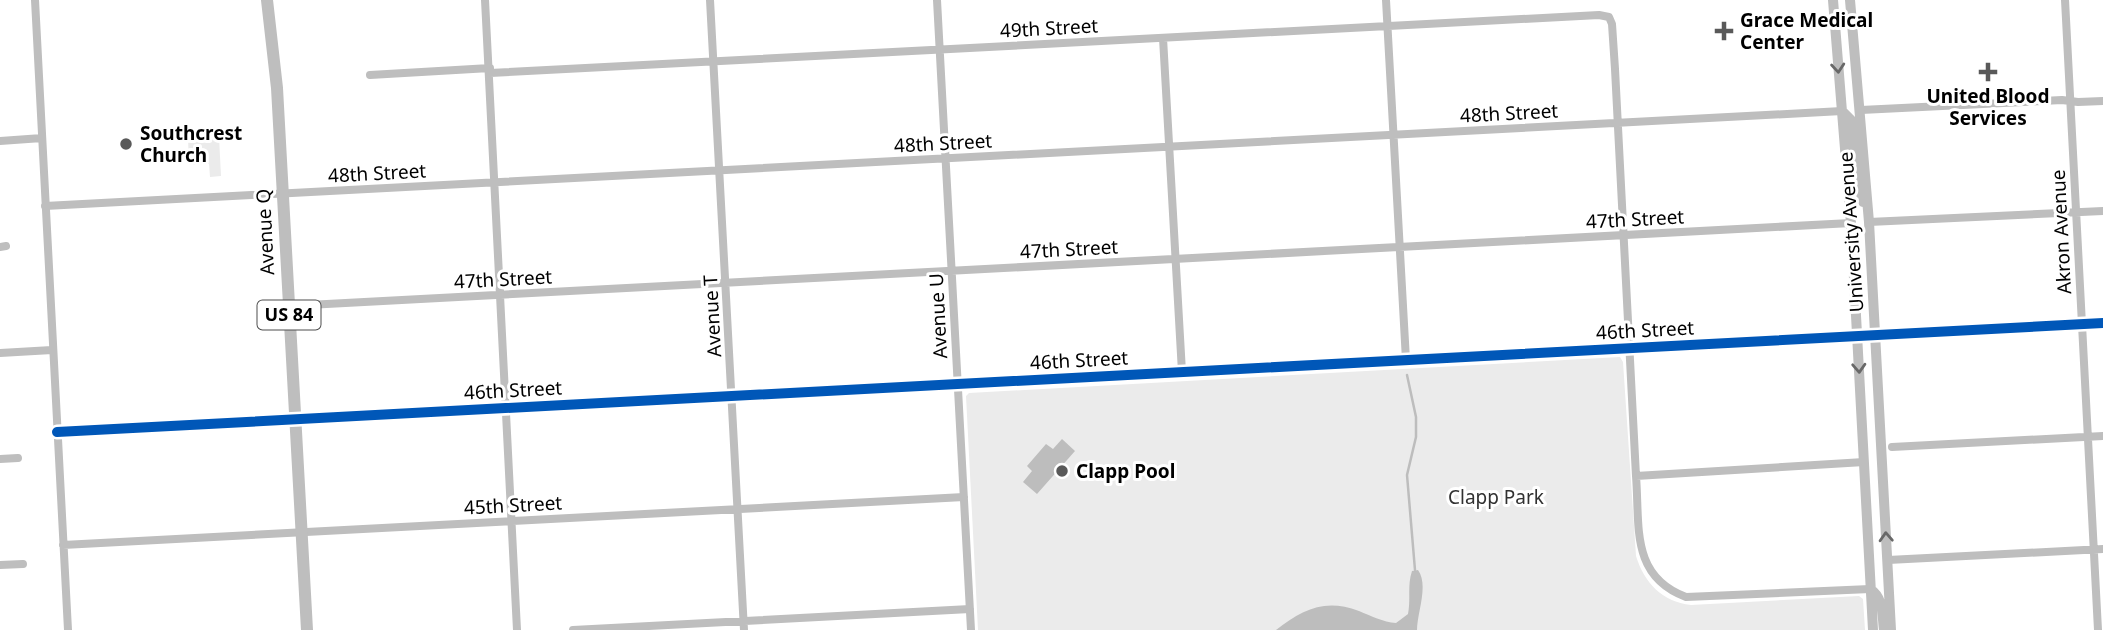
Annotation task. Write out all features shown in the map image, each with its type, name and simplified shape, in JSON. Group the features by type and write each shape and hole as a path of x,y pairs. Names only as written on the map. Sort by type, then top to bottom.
{"highway":[{"name":"Avenue Q","path":"267,0 274,55 307,630"}],"main road":[{"name":"University Avenue","path":"1833,0 1851,223 1873,630"},
{"name":"University Avenue","path":"1850,0 1869,222 1891,630"},
{"path":"1834,25 1852,24"},
{"path":"1842,111 1852,121 1857,181 1869,222"},
{"path":"1870,589 1877,593 1881,600 1884,630"}],"street":[{"path":"35,0 68,630"},
{"path":"485,0 517,630"},
{"name":"Avenue T","path":"710,0 744,626"},
{"name":"Avenue U","path":"937,0 971,630"},
{"path":"1386,0 1406,360"},
{"name":"Akron Avenue","path":"2064,0 2081,324 2098,549 2098,630"},
{"name":"49th Street","path":"370,75 713,62 1599,15 1609,17 1612,24 1618,123"},
{"path":"1163,38 1182,372"},
{"path":"1861,110 2103,101"},
{"name":"48th Street","path":"45,206 1842,111"},
{"path":"1618,123 1636,476 1643,554 1650,572 1665,588 1686,597 1698,598 1870,589"},
{"path":"0,141 42,138"},
{"path":"1869,222 2103,211"},
{"name":"47th Street","path":"289,306 1851,223"},
{"name":"46th Street","path":"57,432 2103,323"},
{"path":"0,353 52,350"},
{"path":"1892,447 2103,436"},
{"path":"0,459 18,458"},
{"path":"1636,476 1864,462"},
{"name":"45th Street","path":"63,545 964,497"},
{"path":"1888,560 2098,549"},
{"path":"0,565 23,564"},
{"path":"573,630 744,626 970,609"}],"green space":[{"path":"219,137 221,176 210,177 209,164 189,165 188,138"},
{"name":"Clapp Park","path":"1620,357 1623,362 1636,556 1649,582 1671,600 1691,605 1859,596 1863,599 1865,630 978,630 966,396 969,393"}],"shaded area":[{"path":"1062,439 1075,451 1037,494 1023,482 1032,471 1027,466 1046,444 1053,449"},
{"path":"1418,570 1423,591 1417,630 1276,630 1305,611 1325,606 1347,607 1396,623 1408,614 1412,571"}],"waterway":[{"path":"1407,375 1416,417 1416,437 1407,475 1415,570"}],"cycle path":[{"path":"57,432 2103,323"}],"place":[{"name":"Grace Medical Center","path":"1724,31"},
{"name":"United Blood Services","path":"1988,72"},
{"name":"Southcrest Church","path":"126,144"},
{"name":"Clapp Pool","path":"1062,471"}]}
